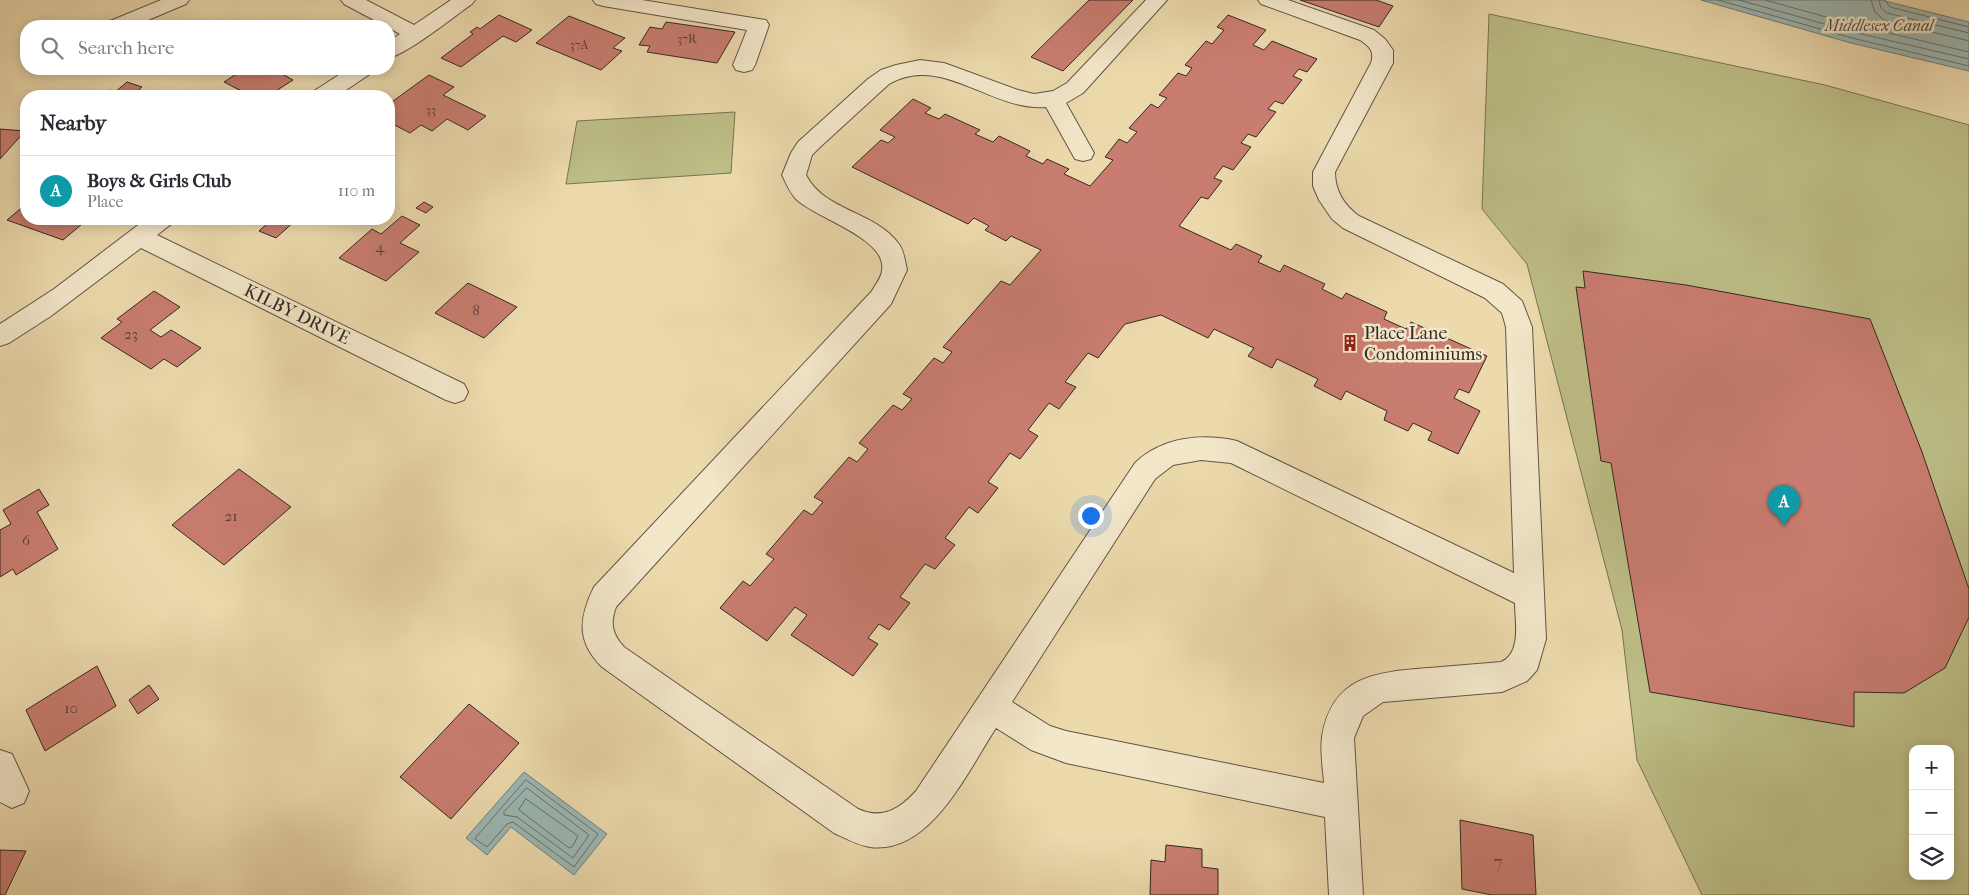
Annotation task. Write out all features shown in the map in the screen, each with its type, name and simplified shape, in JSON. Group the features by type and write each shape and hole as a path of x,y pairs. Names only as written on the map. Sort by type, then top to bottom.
{"street":[{"path":"131,20 179,0"},
{"path":"351,0 389,20"},
{"path":"395,47 465,0"},
{"path":"603,0 759,25 744,65"},
{"path":"1157,0 1073,89 1052,98 1036,101 1021,100 956,72 936,67 904,69 878,82 802,153 795,169 798,186 803,193 818,205 878,236 891,252 895,261 893,280 882,298 604,597 597,615 597,635 606,651 846,821 867,831 878,832 902,826 921,813 1145,471 1156,460 1172,453 1214,449 1237,453 1530,596"},
{"path":"1268,0 1367,35 1378,44 1383,54 1382,63 1324,172 1324,186 1336,209 1351,222 1494,291 1507,302 1516,314 1519,327 1531,646 1526,660 1516,671 1493,679 1383,687 1371,691 1352,705 1345,715 1338,738 1346,895"},
{"path":"395,23 415,34"},
{"path":"331,90 353,75"},
{"path":"1052,98 1083,153"},
{"path":"0,336 51,304 154,225"},
{"name":"KILBY DRIVE","path":"139,237 455,392"},
{"path":"992,707 1042,739 1066,747 1340,803"}],"green space":[{"path":"1489,14 1825,85 1969,125 1969,895 1702,895 1637,760 1622,630 1527,264 1482,209"},
{"path":"735,112 731,173 566,184 577,121"}],"water":[{"name":"Middlesex Canal","path":"1701,0 1881,0 1969,22 1969,71 1851,43"},
{"path":"524,772 607,834 574,875 511,827 487,855 466,838"}],"building":[{"path":"1089,0 1133,0 1063,71 1031,57"},
{"path":"1300,0 1376,0 1393,6 1379,27"},
{"path":"499,15 532,30 516,42 503,36 461,67 441,58 473,34 470,32 477,27 480,29"},
{"name":"Place Lane Condominiums","path":"1228,15 1266,30 1253,45 1264,50 1272,41 1317,59 1307,72 1299,69 1293,76 1302,80 1283,104 1275,101 1268,109 1276,112 1256,137 1248,134 1241,143 1251,147 1233,170 1223,166 1214,178 1222,181 1208,199 1201,197 1179,226 1231,250 1236,244 1262,256 1258,262 1280,272 1284,265 1325,284 1322,289 1342,299 1346,293 1387,312 1384,319 1406,329 1411,322 1487,356 1469,393 1459,389 1454,398 1480,411 1458,454 1428,440 1432,432 1413,423 1408,431 1384,420 1387,411 1346,391 1341,400 1314,386 1318,379 1277,359 1272,368 1248,356 1254,348 1214,329 1208,338 1161,315 1125,324 1098,358 1088,353 1065,382 1076,387 1059,409 1049,403 1028,430 1038,436 1020,459 1010,453 988,482 998,488 978,513 969,507 945,538 955,545 935,569 925,564 900,597 910,603 889,630 879,624 868,638 878,644 853,676 791,635 807,615 795,607 767,641 720,608 743,581 750,586 774,559 766,554 804,510 812,515 823,502 814,497 849,457 857,462 868,449 859,443 893,405 902,410 912,399 903,394 934,358 943,363 952,352 943,347 1001,281 1010,285 1041,250 1011,236 1006,241 985,230 989,226 974,218 968,224 852,167 881,140 888,143 895,137 880,130 913,99 931,108 925,113 939,119 945,114 980,130 975,134 993,142 999,136 1030,151 1026,156 1043,164 1047,159 1069,169 1064,174 1090,186 1113,160 1105,157 1119,139 1127,143 1137,132 1129,128 1151,104 1158,108 1167,98 1159,95 1178,73 1186,76 1192,68 1185,65 1206,41 1212,44 1224,30 1217,27"},
{"path":"569,16 625,38 613,48 622,51 601,70 536,43"},
{"path":"666,22 735,32 717,63 647,52 650,46 639,45 650,27 662,29"},
{"path":"235,75 284,75 293,80 277,90 239,90 224,82"},
{"path":"429,75 454,87 443,95 486,116 468,130 447,119 432,131 421,125 410,133 395,125 395,100"},
{"path":"127,82 142,87 138,90 117,90"},
{"path":"0,129 20,131 20,137 0,159"},
{"path":"424,202 433,207 426,213 416,208"},
{"path":"20,209 20,225 7,220"},
{"path":"402,216 420,225 400,243 419,252 386,281 339,258 372,229 381,234 392,225 395,225 395,222"},
{"path":"21,225 81,225 63,240"},
{"path":"266,225 290,225 276,238 259,231"},
{"path":"1583,271 1686,285 1870,319 1922,452 1969,589 1969,617 1945,668 1904,693 1854,692 1854,727 1650,692 1611,463 1601,461 1576,287 1585,288"},
{"path":"468,283 517,307 484,338 435,313"},
{"path":"154,291 180,307 150,330 161,337 171,330 201,348 177,367 164,359 151,369 101,338 122,322 117,319"},
{"path":"239,469 291,507 224,565 172,525"},
{"path":"39,489 49,505 37,512 58,549 16,575 13,569 0,577 0,530 11,524 3,510"},
{"path":"97,666 116,706 45,751 26,710"},
{"path":"149,685 159,699 138,714 129,700"},
{"path":"469,704 519,743 451,819 400,777"},
{"path":"1460,820 1533,835 1536,895 1492,895 1462,889"},
{"path":"1166,845 1202,849 1202,867 1218,869 1218,895 1150,895 1151,860 1165,862"},
{"path":"0,850 26,851 5,895 0,895"}],"place":[{"name":"Place Lane Condominiums","path":"1350,343"},
{"name":"Boys & Girls Club","path":"1784,526"}]}
